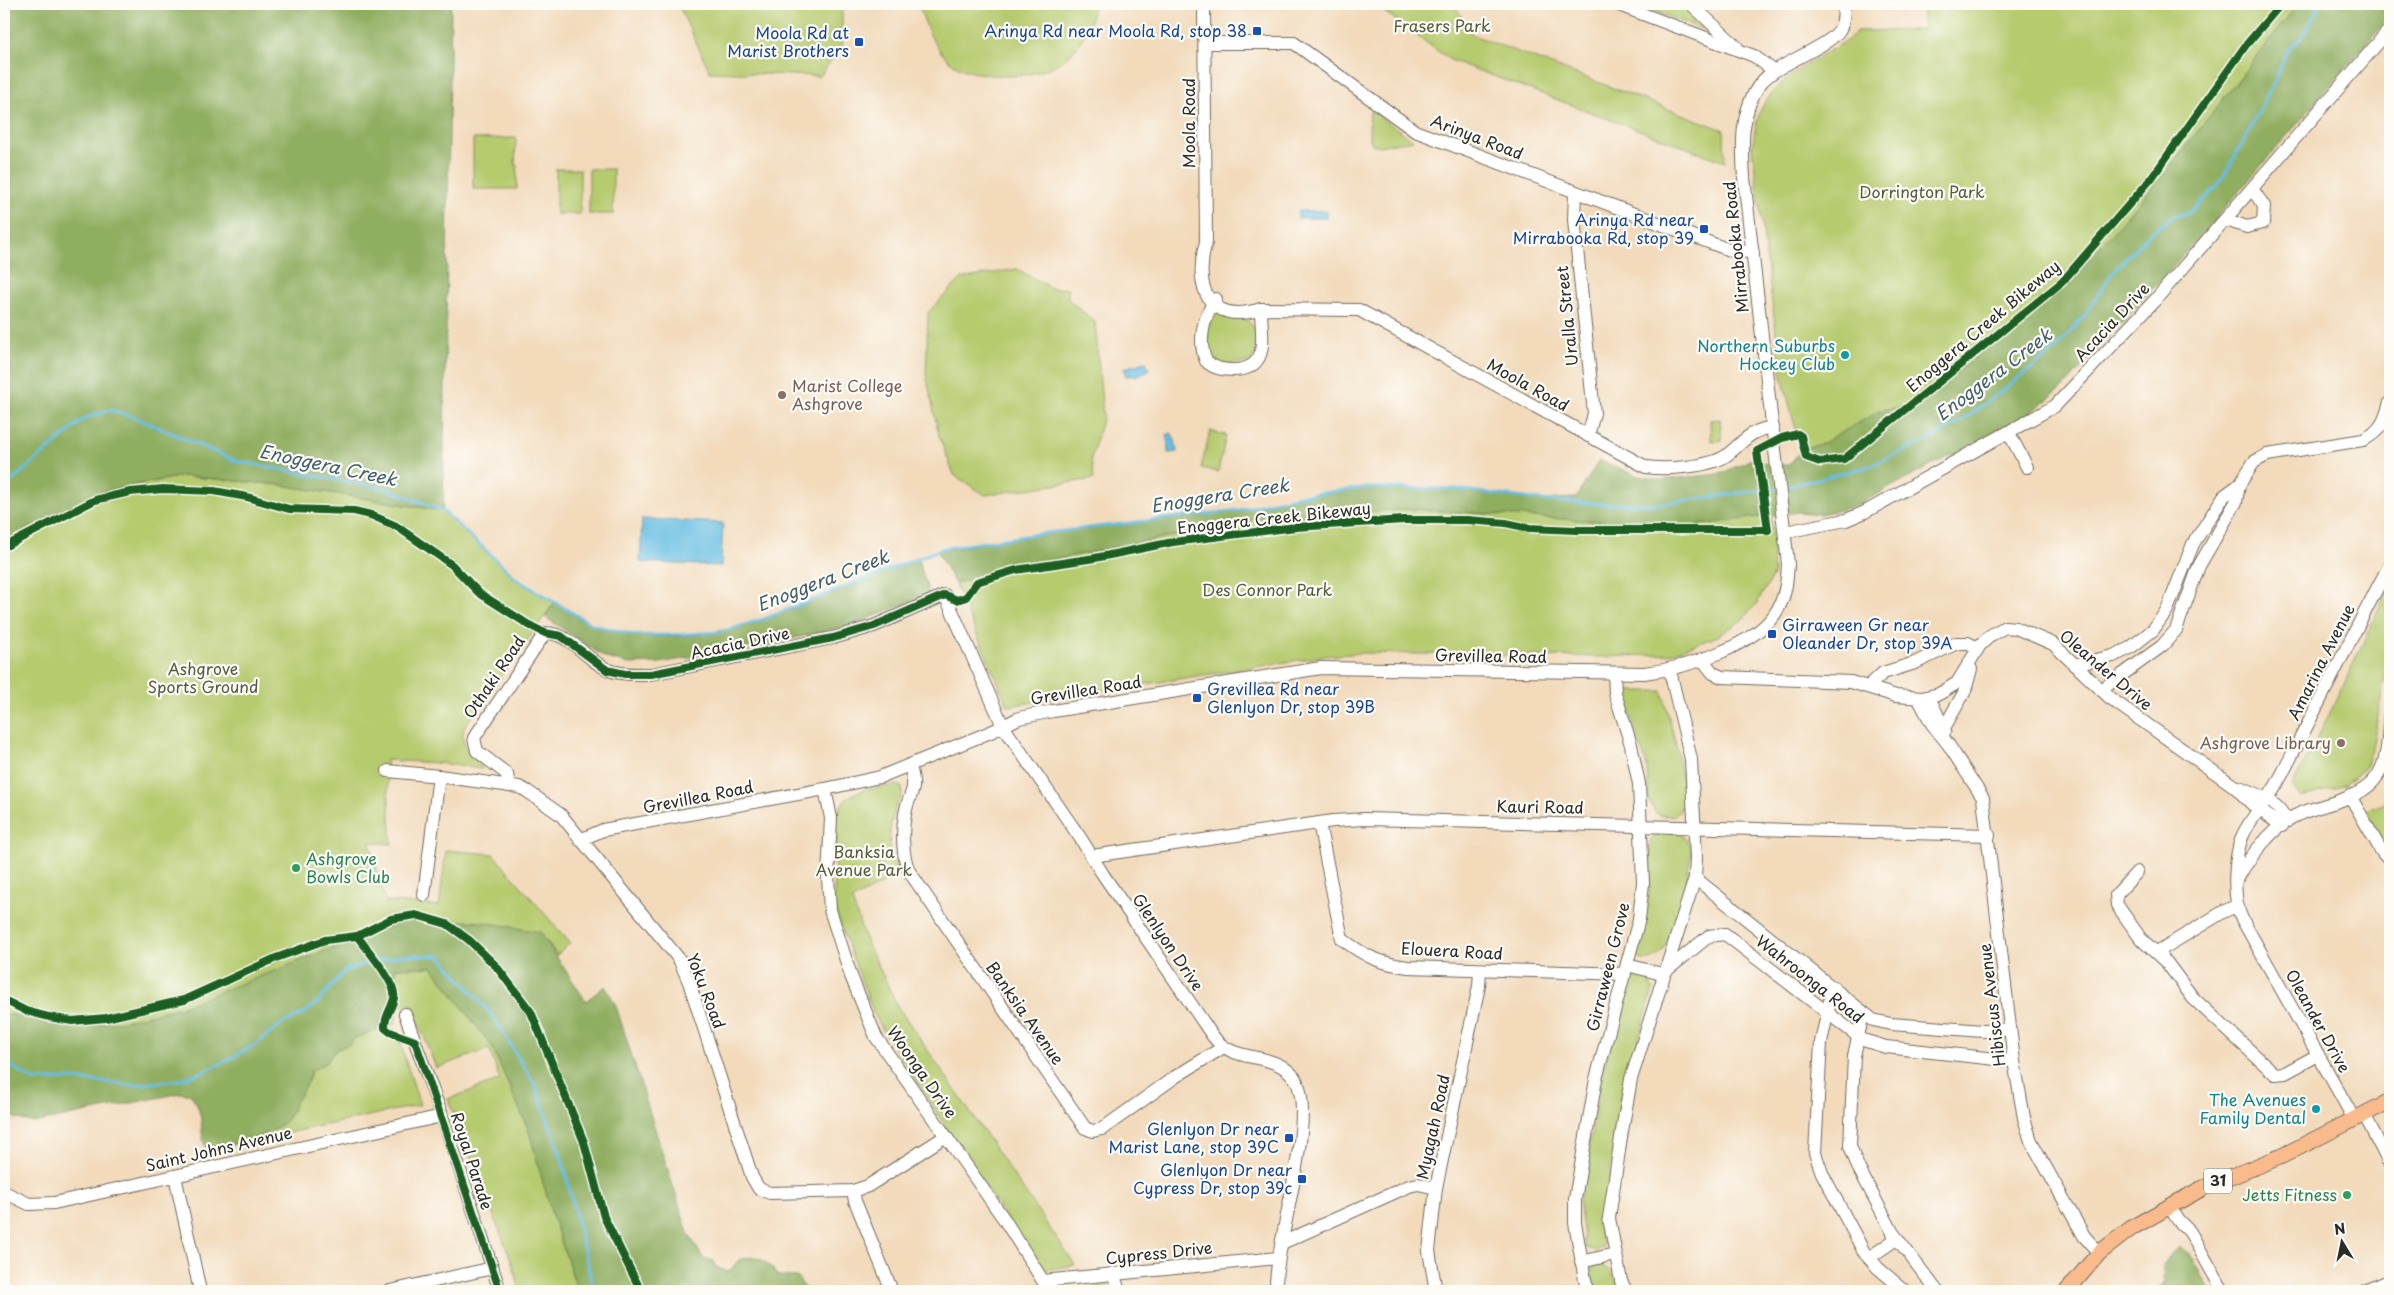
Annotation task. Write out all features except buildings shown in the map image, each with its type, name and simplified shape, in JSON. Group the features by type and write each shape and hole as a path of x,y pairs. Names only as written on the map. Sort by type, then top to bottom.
{"main road":[{"name":"31","path":"2067,1291 2099,1253 2123,1233 2213,1183 2282,1156 2390,1101"}],"street":[{"name":"Moola Road","path":"1204,4 1206,242 1202,263 1205,294 1226,311 1246,313 1261,309 1359,310 1636,463 1662,470 1720,459 1748,434 1773,427"},
{"path":"1691,4 1742,52"},
{"name":"Mirrabooka Road","path":"1786,532 1744,178 1744,123 1751,100 1760,82 1836,34 1843,20 1844,4"},
{"path":"1620,5 1762,60 1774,72"},
{"name":"Acacia Drive","path":"1786,532 1846,520 1864,512 2055,406 2156,299 2390,29"},
{"name":"Arinya Road","path":"1205,43 1294,43 1412,130 1732,251 1753,252"},
{"path":"2226,220 2247,227 2263,223 2265,216 2263,204 2252,190"},
{"name":"Uralla Street","path":"1575,192 1574,220 1594,413 1588,436"},
{"path":"1214,302 1205,320 1203,344 1206,361 1218,369 1246,369 1256,363 1261,353 1261,309"},
{"path":"2074,664 2113,656 2130,648 2153,630 2167,610 2193,544 2224,496 2238,485 2260,458 2363,440 2375,434 2385,423 2390,402"},
{"path":"2009,433 2027,467"},
{"path":"2101,690 2162,646 2176,630 2199,566 2236,502 2238,485"},
{"path":"1614,674 1670,671 1690,665 1743,641 1764,626 1778,610 1786,590 1788,564 1786,532"},
{"name":"Amarina Avenue","path":"2262,804 2276,786 2352,633 2390,564"},
{"name":"Acacia Drive","path":"545,633 561,636 607,670 625,674 652,674 833,638 874,626 945,595"},
{"name":"Glenlyon Drive","path":"945,595 1003,726 1222,1048"},
{"name":"Oleander Drive","path":"1923,697 1944,692 1957,683 1985,640 2000,629 2014,628 2052,643 2101,690 2234,786 2262,804 2281,810 2284,824 2247,861 2236,883"},
{"name":"Othaki Road","path":"510,786 507,774 477,751 474,738 545,633"},
{"path":"1869,686 1883,673 1915,664 1957,643 1968,643 1976,652 1965,691 1944,728"},
{"path":"1702,659 1713,673 1722,676 1842,681 1869,686 1896,696 1923,697"},
{"name":"Grevillea Road","path":"580,840 603,830 880,777 910,766 1019,718 1053,711 1321,668 1614,674"},
{"path":"1626,1291 1621,1281 1610,1218 1622,1131 1631,1079 1662,974 1695,878 1695,827 1690,759 1670,671"},
{"name":"Girraween Grove","path":"1587,1291 1575,1223 1575,1199 1596,1078 1639,919 1643,883 1639,784 1631,745 1615,694 1614,674"},
{"name":"Hibiscus Avenue","path":"1923,697 1944,728 1948,744"},
{"name":"Hibiscus Avenue","path":"1923,697 1932,724 1948,744 1983,798 1989,835 2014,1061 2024,1118 2031,1141 2084,1236 2099,1253"},
{"path":"2284,824 2299,814 2362,791 2375,779 2388,757 2390,712"},
{"name":"Banksia Avenue","path":"910,766 914,789 905,814 904,860 909,871 1085,1128 1093,1131 1102,1129 1175,1077 1222,1048"},
{"name":"Yoku Road","path":"388,771 510,786 527,791 561,815 679,959 689,982 752,1177 759,1189 770,1193 853,1190 868,1186 946,1136"},
{"path":"424,895 439,776"},
{"name":"Woonga Drive","path":"825,789 831,818 830,910 851,976 876,1037 1004,1219 1045,1286"},
{"path":"2350,796 2382,852 2390,862"},
{"name":"Oleander Drive","path":"2262,804 2241,842 2236,883 2236,906 2318,1055 2390,1165"},
{"name":"Kauri Road","path":"1092,856 1319,823 1393,819 1989,835"},
{"name":"Elouera Road","path":"1319,823 1342,939 1367,957 1385,964 1408,967 1480,970 1626,970 1662,974"},
{"path":"2137,872 2117,894 2116,900 2141,939 2157,952 2203,1008 2275,1074 2285,1073 2318,1055"},
{"name":"Wahroonga Road","path":"1695,878 1863,1014 1873,1020 1891,1024 1983,1031 2010,1029"},
{"path":"2157,952 2236,906"},
{"name":"Wahroonga Road","path":"1662,974 1709,936 1725,934 1857,1037 1886,1047 2014,1061"},
{"name":"Myagah Road","path":"1436,1291 1429,1251 1436,1188 1479,986 1480,970"},
{"path":"1832,987 1821,1042 1815,1153 1822,1173 1869,1258 1905,1291"},
{"name":"Royal Parade","path":"405,1014 442,1116 500,1291"},
{"path":"1863,1014 1857,1037 1850,1146 1858,1167 1896,1239 1937,1291"},
{"path":"1222,1048 1239,1055 1278,1064 1291,1074 1299,1088 1303,1115 1278,1258 1276,1291"},
{"name":"Saint Johns Avenue","path":"4,1192 29,1204 54,1203 442,1116"},
{"path":"175,1176 200,1291"},
{"path":"1282,1243 1409,1186 1418,1184 1436,1188"},
{"path":"853,1190 854,1201 892,1291"},
{"path":"2169,1206 2178,1220 2190,1232 2223,1291"},
{"path":"1869,1258 1896,1239"},
{"path":"1581,1262 1616,1254"},
{"name":"Cypress Drive","path":"1045,1286 1113,1273 1278,1258"},
{"path":"390,1291 493,1268"},
{"path":"1113,1273 1119,1291"},
{"path":"2365,1291 2390,1280"}],"green space":[{"path":"4,4 451,4 443,511 281,485 183,476 103,491 22,532 4,545"},
{"path":"678,4 842,4 842,46 820,76 710,72"},
{"path":"919,4 1094,4 1082,39 1072,52 1060,62 1045,70 1011,76 987,75 973,72 959,67 948,60 936,46 924,21"},
{"name":"Frasers Park","path":"1374,4 1454,4 1473,35 1724,130 1725,162 1450,60"},
{"path":"1683,4 1718,35 1637,5"},
{"name":"Dorrington Park","path":"1923,4 2298,4 2160,179 2066,285 1916,405 1881,410 1821,445 1801,450 1781,372 1752,147 1758,118 1765,102 1783,82 1851,38 1856,31 1923,30"},
{"path":"2298,4 2390,4 2390,16 2210,225 2066,385 2027,415 1853,507 1820,514 1798,512 1684,527 1411,509 1260,518 1003,570 955,584 937,551 1046,533 1239,510 1299,496 1361,488 1456,489 1540,500 1576,498 1599,460 1638,476 1660,480 1720,474 1752,459 1772,465 1789,465 1801,450 1821,444 1881,410 1916,405 2066,285 2160,179"},
{"path":"1370,110 1413,140 1379,146 1372,144 1369,136"},
{"path":"516,138 515,165 517,165 517,189 473,189 473,139"},
{"path":"556,169 580,169 580,214 556,214"},
{"path":"589,169 613,169 613,214 589,214"},
{"path":"1017,269 1053,289 1068,288 1068,299 1095,322 1103,416 1091,459 1094,479 985,495 954,475 939,436 926,375 928,312 961,279"},
{"path":"1217,313 1245,318 1254,327 1257,350 1250,362 1222,365 1211,358 1208,347 1208,328"},
{"path":"1720,419 1722,440 1711,441 1710,420"},
{"path":"1210,431 1226,435 1218,472 1201,468"},
{"name":"Ashgrove Sports Ground","path":"183,476 281,485 443,511 519,581 555,602 465,726 463,741 482,769 437,763 386,760 392,844 370,842 385,901 439,906 446,850 493,854 570,943 557,955 540,932 119,1022 75,1026 7,1014 4,1011 4,545 22,532 103,491"},
{"name":"Des Connor Park","path":"1411,509 1684,527 1771,515 1774,574 1757,603 1742,620 1718,636 1669,654 1605,657 1362,653 1324,656 1008,706 955,584 1003,570 1260,518"},
{"path":"918,558 929,594 852,625 769,644 659,663 630,664 606,658 545,617 555,602 589,623 636,635 678,636 719,631 760,620 800,606"},
{"path":"2390,584 2390,644 2372,748 2366,767 2345,785 2301,798 2292,786 2338,697"},
{"path":"1623,691 1662,691 1684,790 1685,805 1674,816 1662,816 1656,813 1649,802 1647,767"},
{"name":"Banksia Avenue Park","path":"894,785 902,787 901,797 890,829 891,853 898,875 852,900 864,936 898,1007 1075,1265 1040,1271 884,1032 873,1012 834,903 836,818 845,800 851,795 866,789"},
{"path":"2390,801 2390,855 2365,811"},
{"path":"1661,831 1681,833 1691,847 1691,855 1680,904 1668,941 1659,955 1650,960 1643,960 1637,955 1649,896 1650,841"},
{"path":"408,919 484,922 540,932 586,1001 605,986 615,1003 688,1233 703,1258 714,1261 716,1267 728,1272 740,1260 752,1257 757,1258 767,1263 778,1276 797,1277 807,1291 578,1291 552,1215 529,1131 492,1047 432,967 395,968 400,1006 394,1024 355,1038 350,1044 336,1050 327,1062 311,1071 307,1084 284,1123 253,1139 207,1151 196,1103 191,1095 181,1093 34,1123 4,1115 4,1011 7,1014 75,1026 119,1022 178,1008"},
{"path":"433,967 492,1047 529,1131 552,1215 578,1291 520,1291 513,1265 448,1099 500,1080 489,1049 436,1068 411,1004 400,1006 395,968"},
{"path":"1637,977 1647,978 1653,990 1625,1085 1614,1138 1603,1247 1596,1252 1585,1247 1579,1201 1601,1079 1627,982"},
{"path":"348,1001 396,1030 420,1105 208,1150 193,1079"},
{"path":"2178,1247 2190,1254 2212,1291 2155,1291 2165,1282 2162,1266"},
{"path":"1598,1264 1610,1271 1621,1291 1592,1291 1590,1272"},
{"path":"1108,1284 1111,1291 1070,1291"}],"water":[{"path":"1298,211 1326,211 1326,218 1298,218"},
{"path":"1146,362 1149,370 1139,375 1126,376 1124,368"},
{"path":"1171,433 1175,440 1177,452 1168,453 1167,435"},
{"path":"642,519 723,523 721,566 640,562"}],"waterway":[{"name":"Enoggera Creek","path":"1784,487 1867,467 1924,442 1963,420 2054,351 2084,316 2112,273 2149,234 2173,216 2189,213 2218,186 2279,72 2286,52 2302,37 2321,4"},
{"name":"Enoggera Creek","path":"4,487 85,418 110,410 134,417 236,461 387,489 443,511 519,581 593,625 635,635 721,632 764,619 944,548 1046,533 1239,510 1299,496 1361,488 1456,489 1540,500 1602,504 1660,504 1777,488"},
{"name":"Enoggera Creek","path":"4,1061 33,1080 71,1079 133,1085 179,1080 203,1072 226,1061 255,1045 282,1024 304,1013 319,1001 345,970 401,955 440,956 494,1018 535,1085 562,1159 594,1291"}],"cycle path":[{"name":"Enoggera Creek Bikeway","path":"4,547 95,500 130,492 163,489 214,491 247,497 289,509 354,511 371,515 396,526 452,565 479,593 529,625 545,633 561,636 607,670 625,674 651,674 833,638 874,626 945,595 957,600 966,597 977,582 1016,570 1095,558 1173,542 1296,527 1404,520 1467,520 1506,523 1529,528 1576,530 1768,530 1757,451 1782,438 1798,434 1801,436 1806,457 1820,462 1844,459 2062,282 2151,179 2246,45 2281,4"},
{"path":"4,1000 26,1011 49,1017 72,1021 106,1018 184,1000 276,958 325,940 357,936 391,919 416,915 447,924 469,940 496,966 531,1012 584,1142 604,1217 641,1291"},
{"path":"357,936 386,975 394,992 385,1028 390,1032 415,1041 500,1291"}],"place":[{"name":"Arinya Rd near Moola Rd, stop 38","path":"1257,31"},
{"name":"Moola Rd at Marist Brothers","path":"859,42"},
{"name":"Arinya Rd near Mirrabooka Rd, stop 39","path":"1704,229"},
{"name":"Northern Suburbs Hockey Club","path":"1845,355"},
{"name":"Marist College Ashgrove","path":"782,395"},
{"name":"Girraween Gr near Oleander Dr, stop 39A","path":"1772,634"},
{"name":"Grevillea Rd near Glenlyon Dr, stop 39B","path":"1197,698"},
{"name":"Ashgrove Library","path":"2341,743"},
{"name":"Ashgrove Bowls Club","path":"296,868"},
{"name":"The Avenues Family Dental","path":"2316,1109"},
{"name":"Glenlyon Dr near Marist Lane, stop 39C","path":"1289,1138"},
{"name":"Glenlyon Dr near Cypress Dr, stop 39c","path":"1302,1179"},
{"name":"Jetts Fitness","path":"2347,1195"}]}
